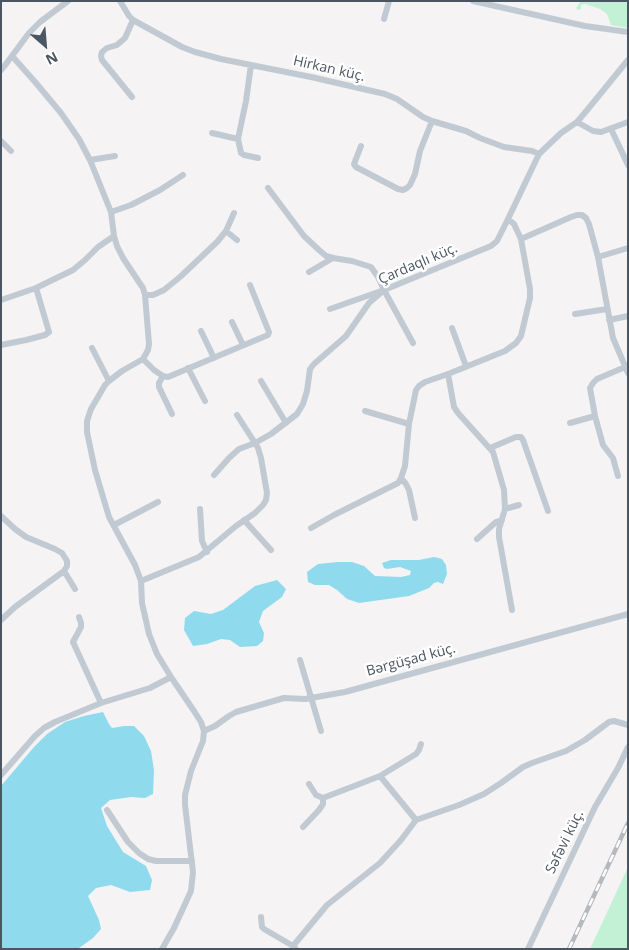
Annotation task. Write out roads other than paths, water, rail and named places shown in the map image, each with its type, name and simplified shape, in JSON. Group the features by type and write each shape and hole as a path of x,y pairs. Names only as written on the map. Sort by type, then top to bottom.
{"street":[{"path":"1,70 29,33 40,22 68,1"},
{"name":"Hirkan küç.","path":"120,1 128,16 133,20 189,50 210,57 385,94 397,99 432,121 466,131 504,147 532,151 539,154"},
{"path":"384,19 388,1"},
{"path":"473,1 585,26 628,32"},
{"path":"132,97 102,60 101,56 102,52 107,48 117,45 125,38 133,20"},
{"path":"12,56 36,83 79,139 90,160 111,212 117,246 144,288 148,350 143,359 108,381 91,408 87,421 87,432 95,470 109,517 141,581 142,603 149,634 157,654 201,722 204,731 203,741 191,771 185,795 193,872 191,891 162,949"},
{"name":"Çardaqlı küç.","path":"214,475 239,449 265,438 296,414 303,404 310,369 346,336 370,303 384,290 491,246 496,241 539,154 561,133 577,122 628,60"},
{"path":"251,65 238,139 241,153 258,158"},
{"path":"361,146 354,164 356,167 403,190 410,185 420,151 432,121"},
{"path":"577,122 593,131 601,132 628,122"},
{"path":"611,129 628,165"},
{"path":"212,133 238,139"},
{"path":"1,141 10,151"},
{"path":"90,160 115,156"},
{"path":"111,212 131,206 183,175"},
{"path":"268,188 304,236 318,250 326,256 371,266 413,343"},
{"path":"145,295 159,292 180,277 218,242 226,231 234,213"},
{"path":"521,238 570,217 582,215 589,224 598,257 613,338 627,371 597,379 590,388 595,416 604,445 613,458 618,476"},
{"path":"311,528 398,483 405,466 409,424 416,390 419,386 505,351 516,343 521,336 530,298 530,289 521,238 514,224 508,219"},
{"path":"226,231 237,240"},
{"path":"1,300 36,288 73,270 104,242 114,236"},
{"path":"598,257 628,248"},
{"path":"309,272 333,258"},
{"path":"143,359 154,370 168,377 268,335 269,332 250,285"},
{"path":"1,345 45,335 48,332 36,288"},
{"path":"330,309 384,290"},
{"path":"575,314 607,309"},
{"path":"609,320 628,316"},
{"path":"232,322 243,345"},
{"path":"452,328 466,366"},
{"path":"201,331 214,358"},
{"path":"92,348 108,381"},
{"path":"188,368 206,401"},
{"path":"448,374 454,408 490,448 496,459 504,490 505,509 499,529 499,537 512,610"},
{"path":"163,376 159,387 172,414"},
{"path":"261,381 286,423"},
{"path":"365,411 409,424"},
{"path":"141,581 194,560 207,552 232,529 255,513 266,500 258,448 237,414"},
{"path":"570,423 595,416"},
{"path":"490,448 516,437 521,437 524,440 548,511"},
{"path":"401,478 409,490 415,518"},
{"path":"114,526 158,502"},
{"path":"505,509 518,505"},
{"path":"200,510 202,542 207,552"},
{"path":"1,516 26,537 62,553 67,561 64,571 15,606 1,620"},
{"path":"244,520 271,550"},
{"path":"477,539 502,520"},
{"path":"64,571 75,589"},
{"name":"Bərgüşad küç.","path":"204,731 236,712 284,698 311,698 345,692 628,614"},
{"path":"79,617 82,623 73,642 101,703"},
{"path":"300,660 321,731"},
{"path":"1,775 44,728 101,703 150,688 171,678"},
{"path":"261,917 264,929 294,948 327,906 380,862 401,840 416,820 484,794 523,767 566,751 585,740 609,722 614,721 628,725"},
{"path":"309,784 316,795 323,798 380,776 416,754 421,744"},
{"name":"Səfəvi küç.","path":"528,949 595,807 628,747"},
{"path":"380,776 416,820"},
{"path":"304,827 323,804 323,798"},
{"path":"107,810 128,842 148,859 156,861 192,861"}],"water":[{"path":"434,557 442,559 446,565 447,574 443,584 434,583 429,588 409,596 359,603 347,599 329,585 315,585 308,582 307,572 318,564 352,562 364,566 375,576 401,577 410,575 411,571 400,567 387,569 384,568 382,563 391,560 419,560"},
{"path":"277,580 286,589 282,597 263,611 259,622 264,633 263,641 257,646 240,647 230,640 221,639 193,646 184,630 185,618 194,611 211,614 223,610 255,586"},
{"path":"103,712 112,728 134,726 144,736 151,751 154,770 153,794 145,798 131,797 110,800 101,808 107,826 123,852 146,866 152,880 150,890 130,892 111,885 96,888 88,896 101,929 93,938 79,948 1,949 1,786 47,734 65,722"}],"railway":[{"path":"569,949 628,823"}]}
